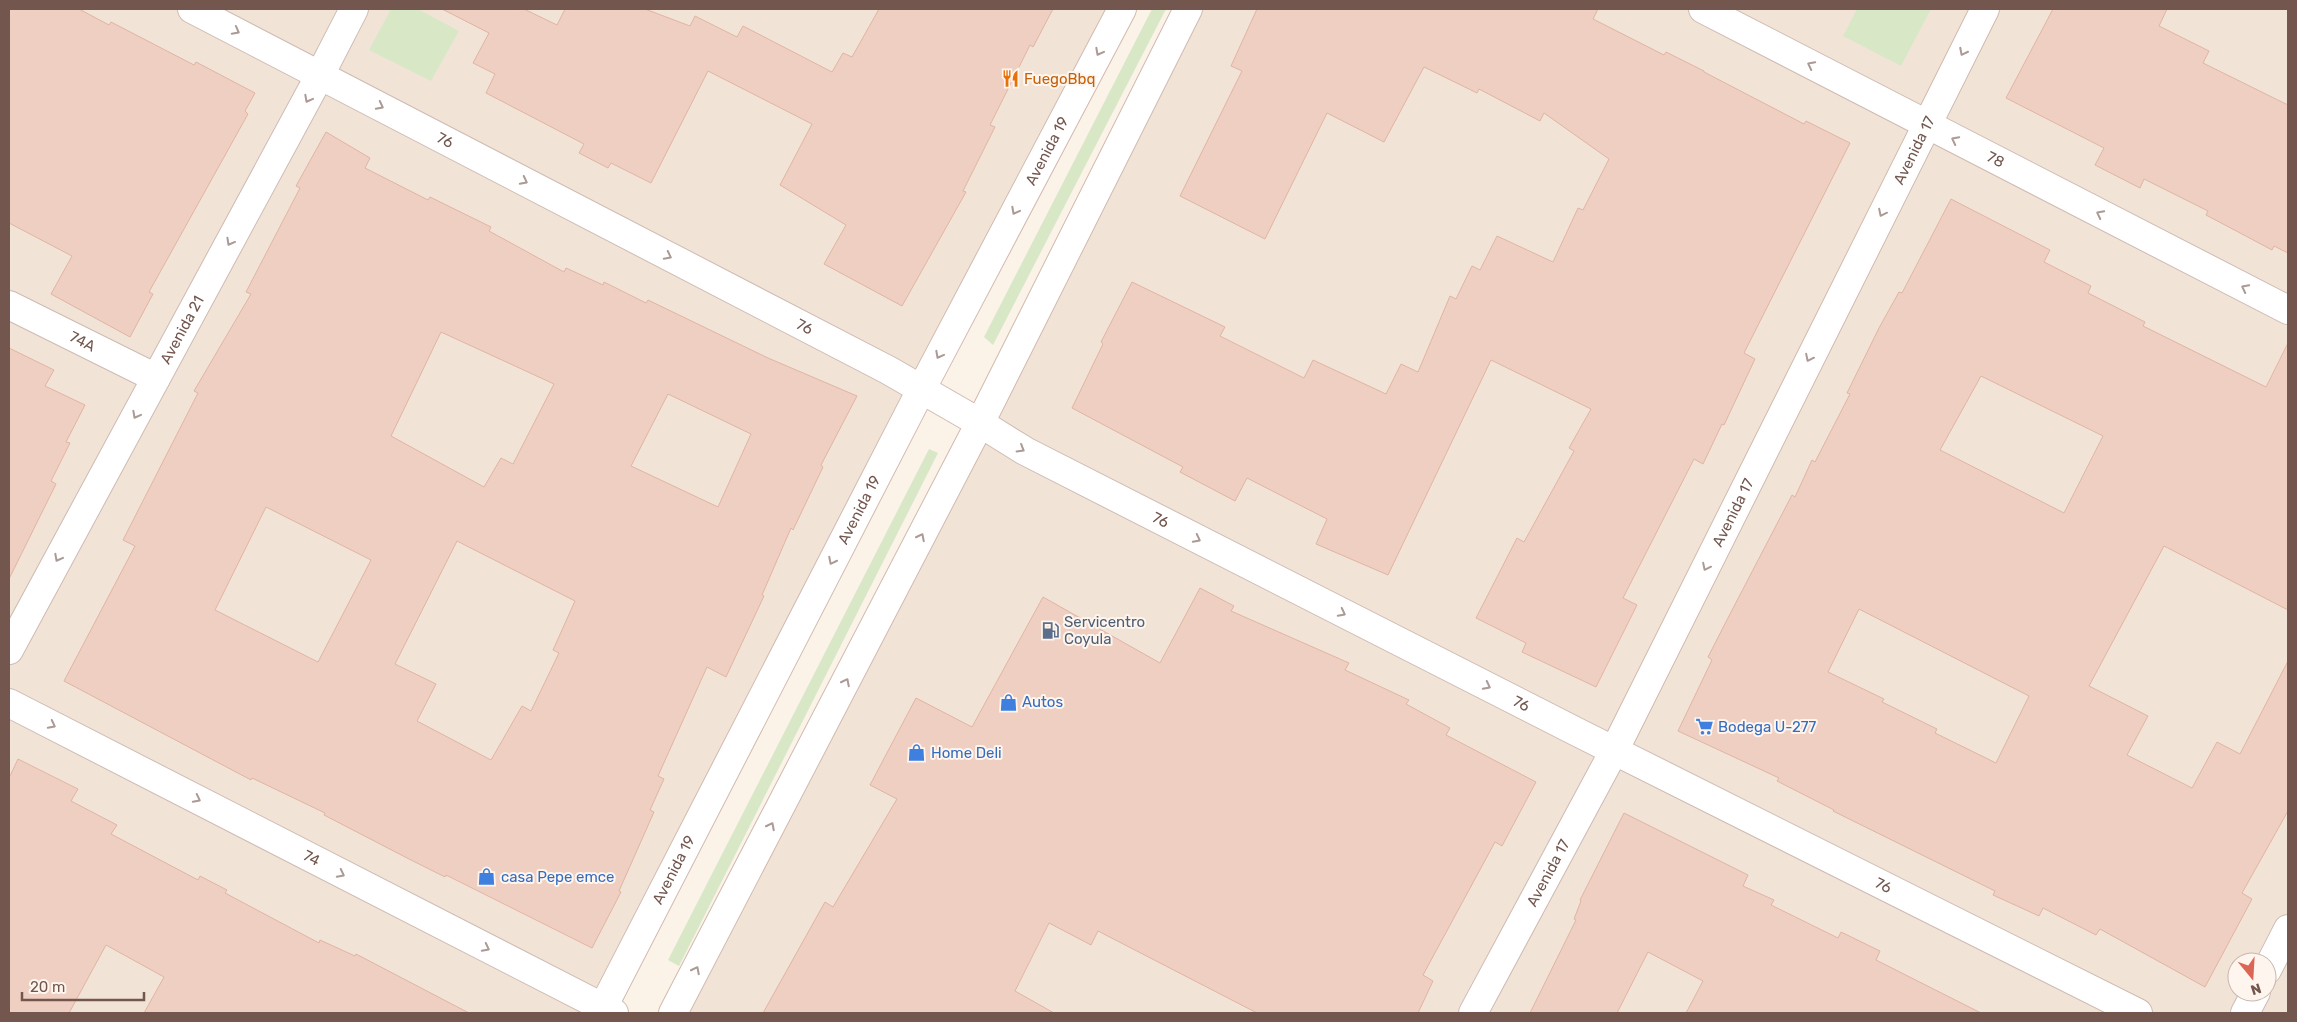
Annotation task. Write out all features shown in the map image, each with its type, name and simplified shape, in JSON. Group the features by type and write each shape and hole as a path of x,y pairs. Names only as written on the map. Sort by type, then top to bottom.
{"street":[{"name":"76","path":"192,9 922,388 1025,451 1614,751 2138,1013"},
{"name":"Avenida 21","path":"9,650 320,76 354,9"},
{"name":"Avenida 19","path":"606,1011 922,388 1122,9"},
{"path":"673,1013 980,423 1188,9"},
{"name":"78","path":"1703,9 2288,310"},
{"name":"Avenida 17","path":"1473,1013 1614,751 1985,9"},
{"name":"74A","path":"9,306 156,378"},
{"name":"74","path":"9,703 606,1011"},
{"path":"2276,952 2288,929"}],"shaded area":[{"path":"9,9 1122,9 600,1013 9,1013"},
{"path":"1188,9 2288,9 2288,1013 673,1013"}],"green space":[{"path":"391,9 418,9 459,31 431,81 369,50"},
{"path":"1152,9 1166,9 993,345 984,337"},
{"path":"1857,9 1931,9 1901,66 1843,36"},
{"path":"929,449 938,453 679,966 668,960"}],"building":[{"path":"9,9 79,9 109,25 111,22 194,65 196,62 255,93 245,111 248,114 149,292 153,294 130,337 51,294 72,256 9,223"},
{"path":"442,9 524,9 557,25 565,9 645,9 690,26 695,16 737,37 743,26 832,72 843,53 852,57 879,9 1053,9 1033,47 1030,45 990,125 995,127 963,191 966,192 902,306 824,264 846,225 780,185 812,124 708,71 651,183 611,163 608,168 579,153 584,144 486,93 495,74 473,63 489,33"},
{"path":"1257,9 1598,9 1593,19 1664,55 1666,52 1804,124 1806,121 1850,143 1744,353 1755,359 1724,425 1722,424 1703,464 1694,459 1623,598 1637,605 1596,687 1522,652 1526,643 1476,618 1517,538 1524,542 1574,451 1569,448 1591,409 1491,360 1388,575 1316,544 1327,519 1247,478 1235,501 1180,472 1183,467 1072,408 1103,344 1101,342 1132,282 1225,327 1220,336 1304,378 1313,360 1386,394 1401,364 1418,372 1450,296 1456,299 1472,266 1480,270 1497,236 1553,262 1578,208 1583,210 1609,159 1544,113 1540,121 1479,89 1477,93 1424,67 1384,142 1327,113 1265,239 1180,196 1242,71 1231,66"},
{"path":"2053,9 2167,9 2159,26 2209,51 2203,63 2288,105 2288,253 2274,246 2272,250 2206,215 2208,211 2144,179 2140,188 2095,165 2104,148 2006,98"},
{"path":"326,132 370,158 365,168 428,200 430,197 491,227 489,231 564,272 566,268 603,285 604,282 646,303 648,300 768,358 857,396 821,465 823,467 793,530 791,528 762,595 764,596 726,677 707,667 658,776 664,779 650,810 654,812 619,891 621,892 592,948 446,875 445,877 409,859 324,815 325,813 252,778 251,780 64,681 135,546 123,540 198,393 194,391 251,294 246,292 300,188 296,186","holes":["441,332 554,384 513,464 501,458 484,487 391,436","668,394 751,434 718,507 631,466","266,507 371,560 318,662 215,610","457,541 575,601 553,650 559,653 531,711 522,706 491,760 417,721 436,684 395,664"]},
{"path":"1951,199 2050,250 2044,262 2091,286 2088,293 2145,322 2143,326 2266,387 2288,343 2288,610 2164,546 2089,686 2148,716 2127,755 2192,788 2217,742 2240,754 2288,661 2288,811 2242,893 2252,899 2205,987 2100,929 2096,935 2043,908 2039,916 1993,895 1995,891 1833,811 1777,781 1779,778 1678,731 1712,660 1708,657 1792,495 1795,497 1812,460 1815,462 1850,394 1847,393 1879,328 1899,292 1902,293","holes":["1981,376 2103,436 2064,513 1940,450","1859,609 2029,696 1996,763 1935,733 1937,729 1882,702 1884,699 1828,672"]},
{"path":"9,348 54,370 45,386 85,405 66,442 70,443 51,481 56,484 9,579"},
{"path":"1200,588 1234,606 1231,611 1349,663 1345,670 1409,700 1406,704 1450,728 1446,735 1536,782 1502,846 1495,842 1423,975 1433,981 1418,1013 1257,1013 1098,931 1091,945 1049,923 1015,991 1054,1013 763,1013 825,902 833,907 897,799 870,785 916,698 972,727 1043,597 1160,663"},
{"path":"18,759 78,789 71,801 117,825 111,834 198,880 200,876 227,890 225,893 319,943 320,940 355,956 356,954 469,1013 144,1013 164,977 106,945 69,1013 9,1013 9,778"},
{"path":"1624,813 1748,875 1743,886 1774,900 1771,905 1838,938 1841,932 1880,951 1876,960 1981,1013 1686,1013 1703,981 1648,952 1617,1013 1530,1013 1576,920 1574,919 1580,900"}],"place":[{"name":"FuegoBbq","path":"1010,79"},
{"name":"Servicentro Coyula","path":"1050,631"},
{"name":"Autos","path":"1008,702"},
{"name":"Bodega U-277","path":"1704,727"},
{"name":"Home Deli","path":"917,753"},
{"name":"casa Pepe emce","path":"487,877"}]}
